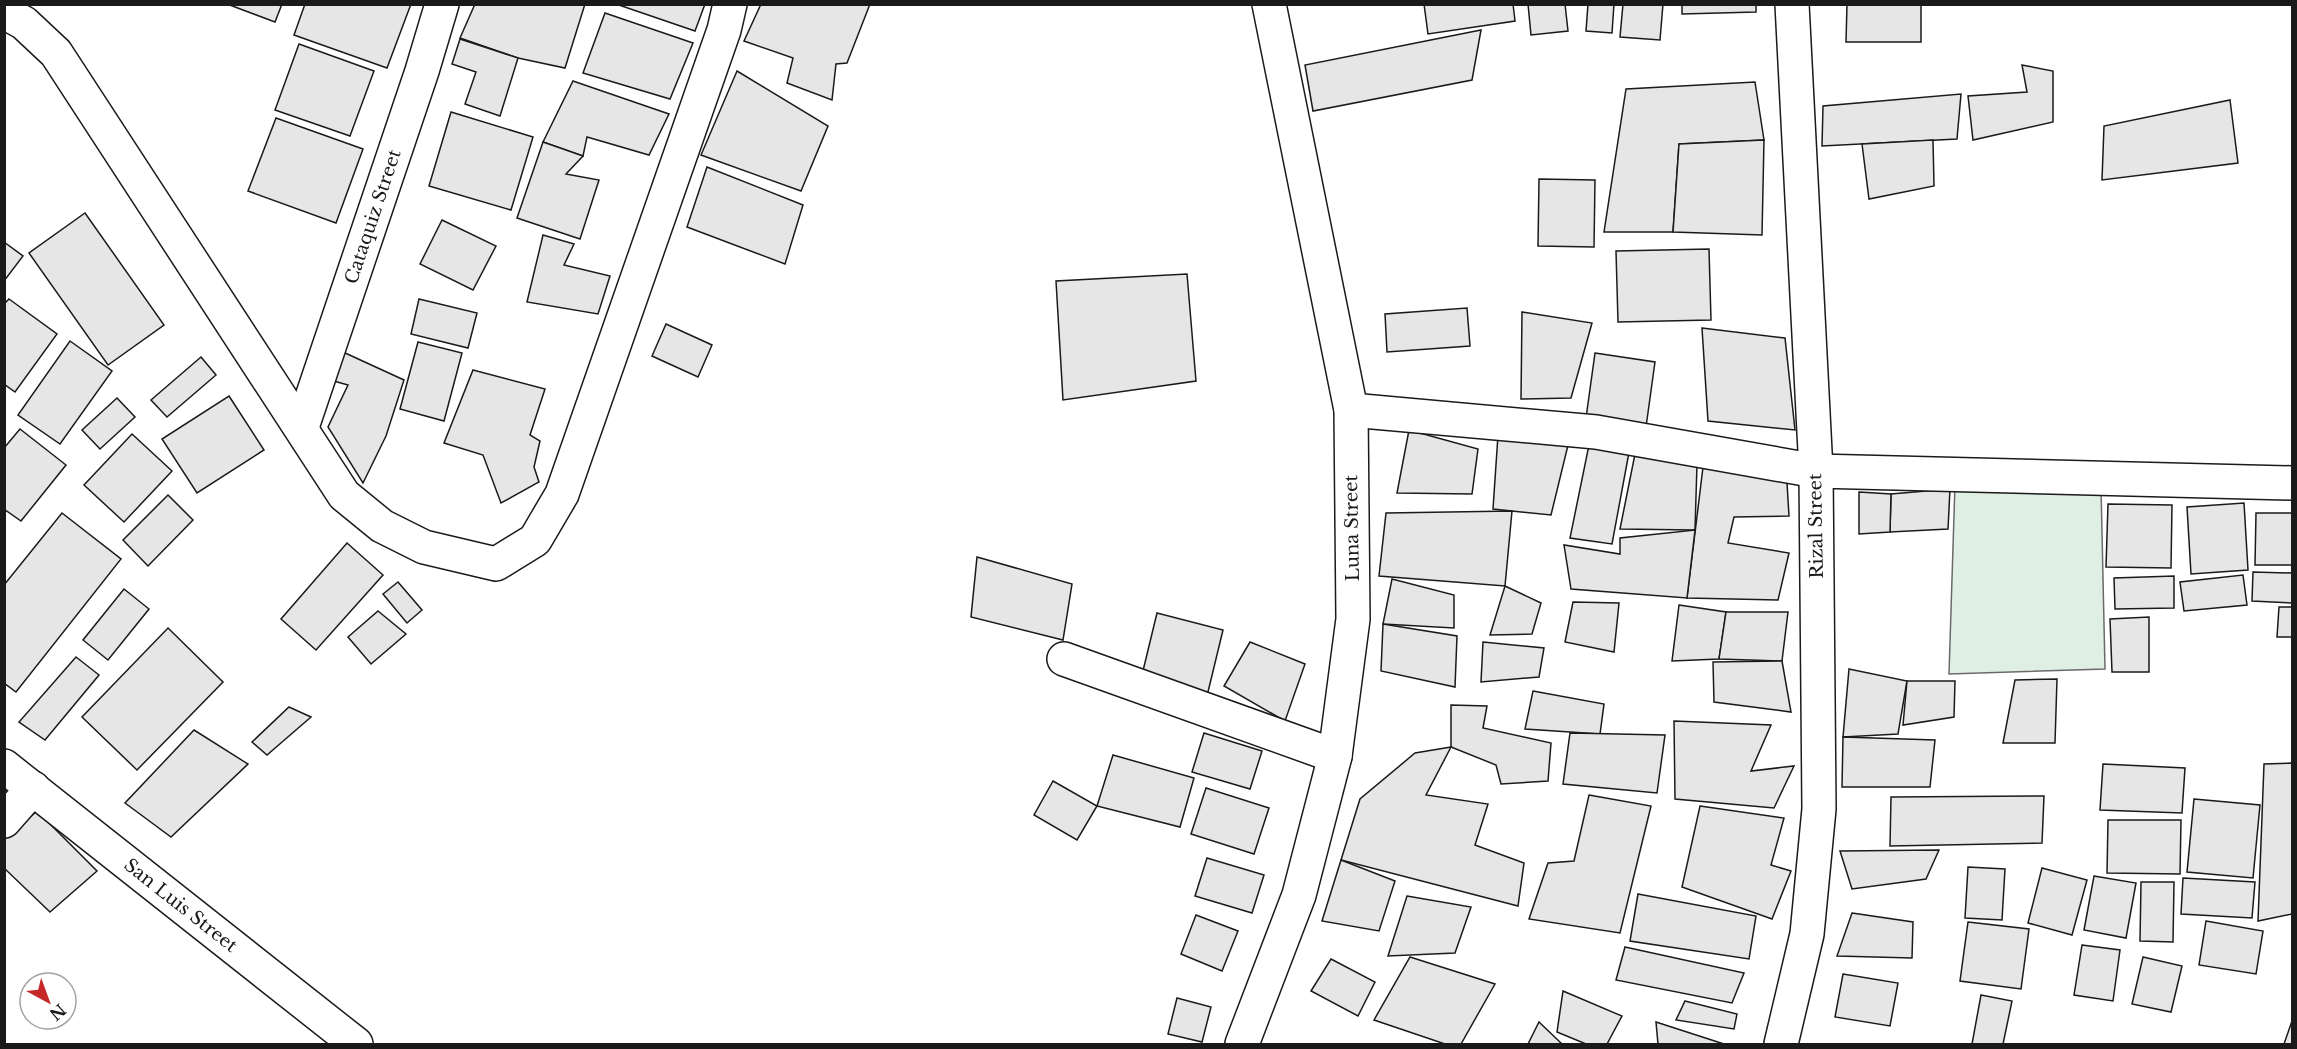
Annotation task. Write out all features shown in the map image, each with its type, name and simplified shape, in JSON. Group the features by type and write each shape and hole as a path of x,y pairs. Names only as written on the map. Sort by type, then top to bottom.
{"street":[{"name":"Cataquiz Street","path":"302,427 422,71 442,4"},
{"path":"4,12 24,23 56,53 302,427 344,495 382,525 424,547 496,564 535,540 562,494 724,30 730,4"},
{"name":"Luna Street","path":"1242,1044 1299,895 1335,756 1353,619 1351,410 1269,4"},
{"name":"Rizal Street","path":"1781,1044 1807,934 1819,809 1816,471 1792,4"},
{"path":"1351,410 1596,432 1816,471 2292,483"},
{"path":"1064,659 1335,756"},
{"name":"San Luis Street","path":"4,766 356,1044"},
{"path":"4,821 33,788"}],"green space":[{"path":"1955,484 2101,487 2105,669 1949,674"}],"building":[{"path":"227,4 282,4 275,22"},
{"path":"305,4 411,4 387,68 294,35"},
{"path":"475,4 585,4 565,68 518,58 460,38"},
{"path":"616,4 705,4 695,31"},
{"path":"761,4 870,4 847,63 836,64 832,100 787,83 793,58 744,41"},
{"path":"1424,4 1513,4 1515,21 1428,34"},
{"path":"1528,4 1565,4 1568,31 1531,35"},
{"path":"1588,4 1614,4 1612,33 1586,31"},
{"path":"1623,4 1663,4 1660,40 1620,37"},
{"path":"1682,4 1756,4 1756,12 1682,14"},
{"path":"1847,4 1921,4 1921,42 1846,42"},
{"path":"605,13 693,43 670,99 583,73"},
{"path":"1481,30 1472,80 1313,111 1305,65"},
{"path":"460,39 518,58 500,116 465,104 476,72 452,64"},
{"path":"299,44 374,71 350,136 275,110"},
{"path":"2022,65 2053,71 2053,122 1973,140 1968,96 2027,92"},
{"path":"737,71 828,126 801,191 701,155"},
{"path":"573,81 669,114 649,155 587,137 583,156 543,142"},
{"path":"1755,82 1764,140 1679,144 1673,232 1604,232 1626,89"},
{"path":"1961,94 1957,139 1822,146 1823,106"},
{"path":"2230,100 2238,163 2102,180 2104,126"},
{"path":"451,112 533,137 511,210 429,186"},
{"path":"276,118 363,149 336,223 248,191"},
{"path":"1764,140 1762,235 1673,232 1679,144"},
{"path":"1933,140 1934,186 1869,199 1862,144"},
{"path":"543,142 583,156 566,174 599,180 580,239 517,218"},
{"path":"707,167 803,205 785,264 687,227"},
{"path":"1539,179 1595,180 1594,247 1538,246"},
{"path":"85,213 164,325 108,365 29,253"},
{"path":"442,220 496,246 473,290 420,264"},
{"path":"543,235 574,244 564,265 610,276 598,314 527,302"},
{"path":"4,242 23,256 4,281"},
{"path":"1709,249 1711,320 1618,322 1616,251"},
{"path":"1187,274 1196,381 1063,400 1056,281"},
{"path":"9,299 57,334 15,392 4,384 4,304"},
{"path":"419,299 477,313 468,348 411,334"},
{"path":"1467,308 1470,346 1387,352 1385,314"},
{"path":"1522,312 1592,323 1571,398 1521,399"},
{"path":"666,324 712,345 698,377 652,356"},
{"path":"1702,328 1785,338 1795,430 1708,421"},
{"path":"70,341 112,371 60,444 18,415"},
{"path":"418,342 462,353 444,421 400,409"},
{"path":"343,352 404,380 386,436 363,483 328,427 348,385 330,380"},
{"path":"1595,353 1655,362 1646,427 1586,418"},
{"path":"201,357 216,375 167,417 151,400"},
{"path":"473,370 545,389 530,435 540,441 534,467 539,482 501,503 483,455 444,443"},
{"path":"229,396 264,450 197,493 162,439"},
{"path":"117,398 135,417 100,449 82,430"},
{"path":"20,429 66,465 21,521 4,509 4,448"},
{"path":"1409,430 1478,449 1472,494 1397,493"},
{"path":"132,434 172,471 124,522 84,485"},
{"path":"1498,435 1570,437 1551,515 1493,509"},
{"path":"1590,440 1630,447 1612,544 1570,538"},
{"path":"1636,449 1697,464 1695,530 1620,529"},
{"path":"1704,459 1786,466 1789,516 1734,517 1728,543 1789,553 1778,600 1687,598"},
{"path":"1950,489 1948,529 1890,532 1891,494"},
{"path":"1859,492 1891,494 1890,532 1859,534"},
{"path":"168,495 193,520 148,566 123,540"},
{"path":"2244,503 2248,570 2191,574 2187,507"},
{"path":"2108,504 2172,505 2171,568 2106,567"},
{"path":"1512,511 1505,586 1379,576 1386,513"},
{"path":"62,513 121,559 16,692 4,683 4,585"},
{"path":"2256,513 2292,513 2292,565 2255,565"},
{"path":"1695,530 1687,598 1571,589 1564,545 1620,554 1620,538"},
{"path":"347,543 383,575 316,650 281,619"},
{"path":"977,557 1072,584 1063,640 971,617"},
{"path":"2253,572 2292,573 2292,603 2252,601"},
{"path":"2243,575 2247,605 2184,611 2180,582"},
{"path":"2174,576 2174,608 2115,609 2114,578"},
{"path":"1392,579 1454,595 1454,628 1383,624"},
{"path":"398,582 422,610 407,623 383,594"},
{"path":"1505,586 1541,603 1532,634 1490,635"},
{"path":"124,589 149,609 108,660 83,640"},
{"path":"1573,602 1619,603 1614,652 1565,642"},
{"path":"1679,605 1726,612 1719,659 1672,661"},
{"path":"2279,607 2292,607 2292,637 2277,637"},
{"path":"378,611 406,634 371,664 348,637"},
{"path":"1726,612 1788,612 1782,661 1719,659"},
{"path":"1157,613 1223,630 1207,696 1141,679"},
{"path":"2149,617 2149,672 2112,672 2110,619"},
{"path":"1383,624 1457,636 1455,687 1381,671"},
{"path":"168,628 223,682 137,770 82,717"},
{"path":"1250,642 1305,664 1285,721 1224,686"},
{"path":"1483,642 1544,648 1539,677 1481,682"},
{"path":"76,657 99,675 45,740 19,722"},
{"path":"1782,661 1791,712 1714,702 1713,662"},
{"path":"1849,669 1907,681 1898,734 1843,737"},
{"path":"2057,679 2055,743 2003,743 2015,680"},
{"path":"1907,681 1955,681 1954,717 1903,725"},
{"path":"1533,691 1604,704 1600,734 1525,729"},
{"path":"1451,705 1487,706 1483,728 1551,743 1548,781 1501,784 1496,765 1451,747"},
{"path":"289,707 311,717 267,755 252,742"},
{"path":"1674,721 1771,725 1751,771 1794,766 1774,808 1675,799"},
{"path":"194,730 248,764 171,837 125,803"},
{"path":"1204,733 1262,751 1250,789 1192,772"},
{"path":"1570,733 1665,735 1657,793 1563,784"},
{"path":"1843,737 1935,740 1930,787 1842,787"},
{"path":"1451,747 1426,795 1488,804 1475,845 1524,863 1518,906 1341,860 1360,799 1415,753"},
{"path":"1113,755 1194,778 1180,827 1097,806"},
{"path":"2292,763 2292,914 2258,921 2264,764"},
{"path":"2103,764 2185,768 2182,813 2100,810"},
{"path":"1053,781 1097,806 1077,840 1034,815"},
{"path":"1206,788 1269,808 1254,854 1191,834"},
{"path":"1589,795 1651,806 1620,933 1529,919 1548,863 1574,861"},
{"path":"2044,796 2042,843 1890,846 1891,797"},
{"path":"2194,799 2260,805 2253,878 2187,872"},
{"path":"1700,806 1784,818 1771,865 1791,871 1772,919 1682,887"},
{"path":"37,811 97,871 50,912 4,868 4,840"},
{"path":"2108,820 2181,820 2180,874 2107,873"},
{"path":"1939,850 1926,879 1852,889 1840,851"},
{"path":"1207,858 1264,875 1252,913 1195,896"},
{"path":"1341,860 1395,881 1379,931 1322,921"},
{"path":"1968,867 2005,869 2002,920 1965,918"},
{"path":"2042,868 2087,880 2072,935 2028,923"},
{"path":"2094,876 2136,883 2126,938 2084,930"},
{"path":"2183,878 2255,882 2252,918 2181,914"},
{"path":"2141,882 2174,882 2173,942 2140,941"},
{"path":"1638,894 1756,916 1749,959 1630,941"},
{"path":"1407,896 1471,907 1455,953 1388,956"},
{"path":"1852,913 1913,922 1912,958 1837,956"},
{"path":"1196,915 1238,931 1222,971 1181,954"},
{"path":"2206,921 2263,931 2256,974 2199,965"},
{"path":"1968,922 2029,929 2021,989 1960,981"},
{"path":"2082,945 2120,950 2113,1001 2074,995"},
{"path":"1625,947 1744,973 1732,1003 1616,980"},
{"path":"1410,957 1495,984 1461,1044 1445,1044 1374,1020"},
{"path":"2143,957 2182,966 2171,1012 2132,1004"},
{"path":"1331,959 1375,982 1358,1016 1311,991"},
{"path":"1843,974 1898,983 1890,1026 1835,1017"},
{"path":"1563,991 1622,1016 1607,1044 1586,1044 1557,1032"},
{"path":"1981,995 2012,1001 2003,1044 1972,1044"},
{"path":"1177,998 1211,1007 1202,1042 1168,1034"},
{"path":"1685,1001 1737,1014 1734,1029 1676,1020"},
{"path":"2292,1021 2292,1044 2284,1044"},
{"path":"1539,1022 1562,1044 1528,1044"},
{"path":"1656,1022 1724,1044 1658,1044"}]}
